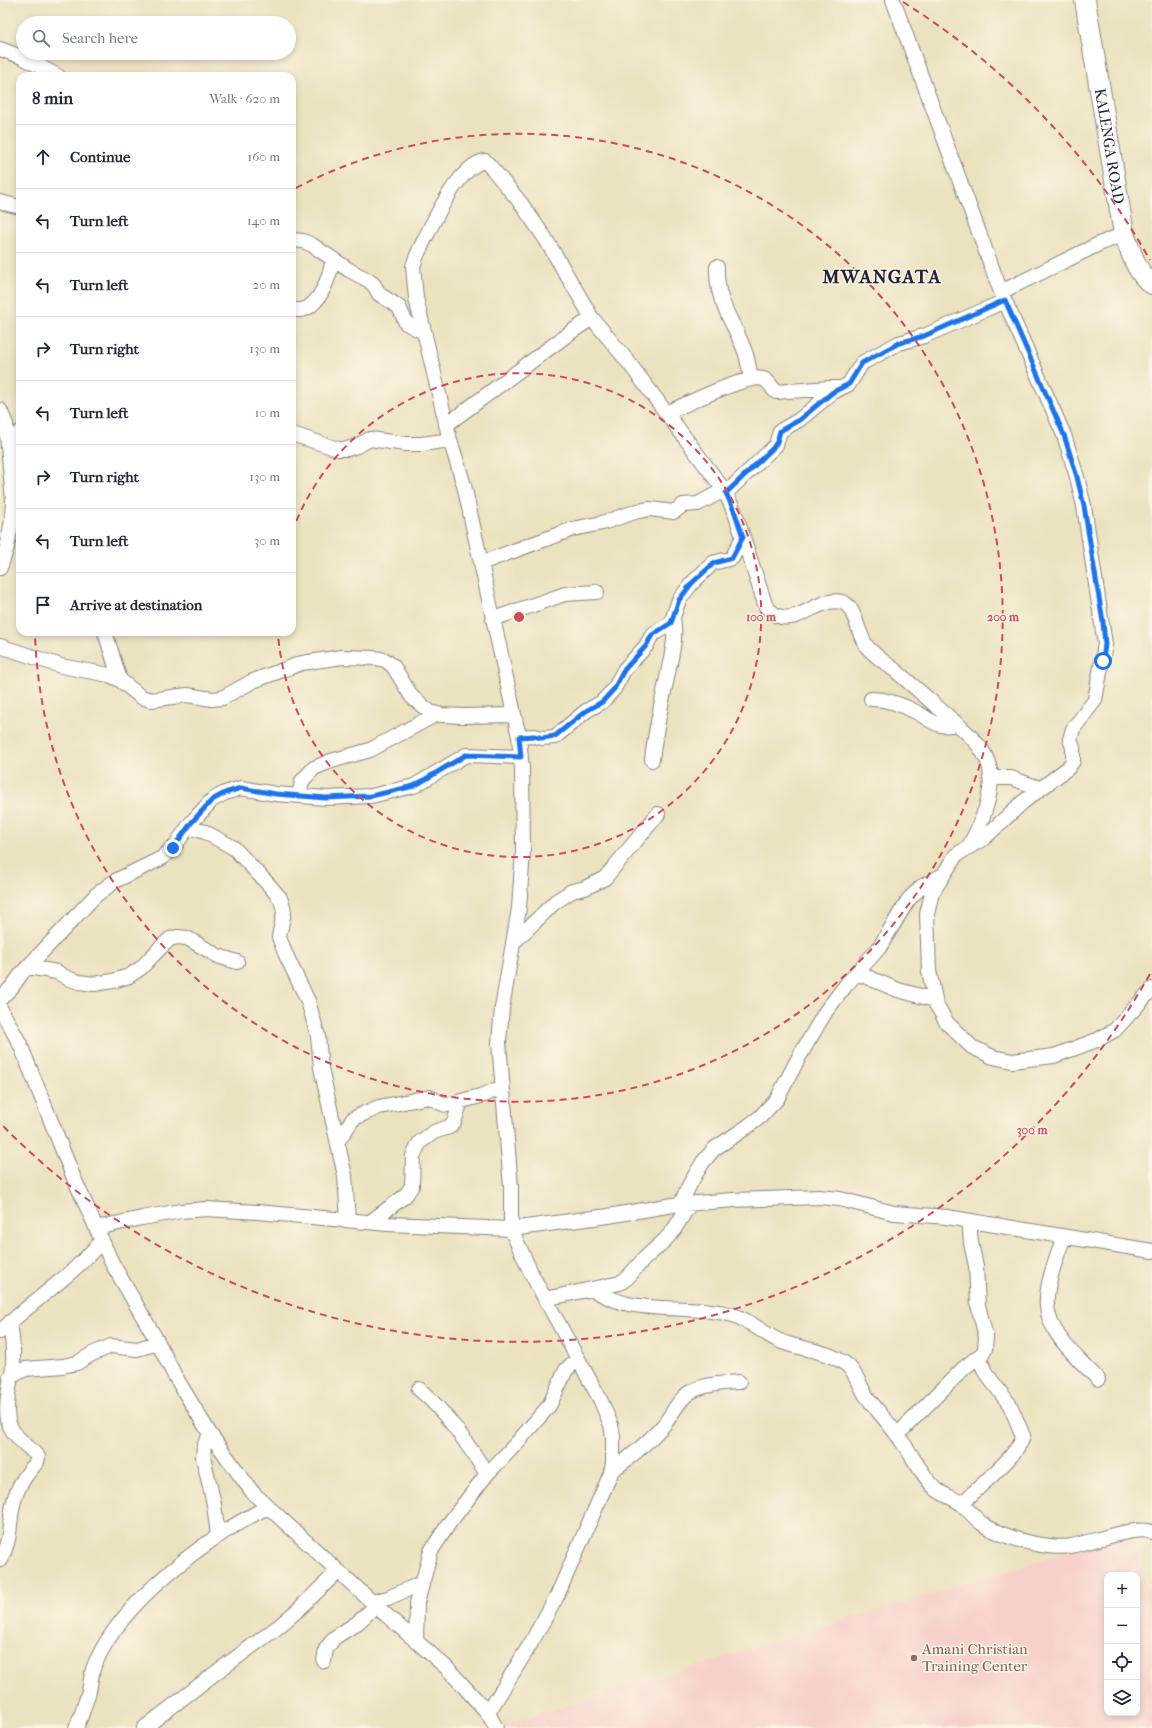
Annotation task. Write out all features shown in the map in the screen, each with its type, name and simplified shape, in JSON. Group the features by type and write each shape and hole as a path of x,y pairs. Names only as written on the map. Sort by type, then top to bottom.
{"main road":[{"name":"KALENGA ROAD","path":"1085,0 1124,234 1136,263 1147,280 1152,284"}],"street":[{"path":"892,0 1003,296 1064,435 1084,506 1094,560 1105,644 1095,700 1072,729 1070,739 1073,761 1068,768 1023,802 990,833 956,855 932,892 927,914 929,971 935,1000 947,1023 972,1046 993,1057 1012,1061 1054,1056 1097,1040 1115,1030 1152,990"},
{"path":"0,49 16,55"},
{"path":"28,60 50,72"},
{"path":"488,1713 531,1643 557,1596 612,1470 613,1436 611,1425 600,1399 532,1275 511,1229 511,1187 499,1043 502,1008 519,908 523,851 521,757 519,737 464,485 446,425 416,298 413,266 416,255 452,188 468,169 479,162 485,161 520,202 546,238 592,318 629,363 725,492 735,513 766,607 775,615 785,617 795,616 829,601 847,604 851,609 863,643 869,650 975,740 989,765 990,778 989,792 983,816 970,846"},
{"path":"0,202 16,206"},
{"path":"481,563 573,529 602,523 638,511 650,509 674,512 683,505 698,504 725,492 773,448 777,442 780,431 799,420 833,392 849,384 862,363 899,343 930,334 1099,244 1124,234"},
{"path":"296,240 303,241 312,245 368,280 380,294 399,307 406,323 425,333"},
{"path":"296,310 302,310 315,300 328,282 333,259"},
{"path":"717,268 717,279 722,304 745,349 750,379"},
{"path":"446,425 592,318"},
{"path":"666,413 712,393 750,379 762,378 767,380 776,392 841,388"},
{"path":"0,410 6,424 13,500 12,520 7,546 0,568"},
{"path":"296,435 338,449 347,449 357,446 370,439 406,444 422,444 450,440"},
{"path":"9,457 16,441"},
{"path":"519,737 534,736 542,738 555,736 586,711 598,704 614,689 624,670 646,646 652,635 668,626 679,600 692,583 714,563 732,558 743,537"},
{"path":"493,619 565,594 597,592"},
{"path":"652,760 656,726 673,651 675,631 673,617"},
{"path":"106,636 120,680"},
{"path":"0,646 61,666 109,675 120,680 141,697 151,700 186,695 212,699 222,698 253,681 302,663 342,657 376,658 385,660 393,666 412,697 430,712 463,716 514,715"},
{"path":"871,700 890,701 916,712 938,725 946,726 957,724"},
{"path":"299,796 302,781 314,768 331,761 370,750 437,714"},
{"path":"0,999 96,895 115,881 162,858 173,848 188,827 212,800 225,793 241,788 276,794 326,798 371,796 414,786 466,755 521,757"},
{"path":"990,778 1011,778 1040,788"},
{"path":"514,942 555,902 572,891 585,888 605,878 658,814"},
{"path":"188,827 205,832 234,848 269,885 281,902 284,912 280,937 285,953 308,1001 318,1036 321,1068 345,1176 348,1220"},
{"path":"545,1299 620,1283 627,1278 673,1231 685,1204 691,1182 703,1162 714,1149 748,1128 777,1099 799,1057 826,1011 879,948 908,900 921,887 942,875"},
{"path":"28,967 57,972 67,978 79,982 94,984 112,981 129,976 141,968 170,939 177,937 187,938 218,956 237,962"},
{"path":"857,973 898,990 935,1000"},
{"path":"0,1008 20,1044 73,1176 112,1262 175,1376 210,1434 253,1493 416,1642 447,1668 488,1713 496,1728"},
{"path":"338,1141 353,1119 379,1107 429,1098 435,1099 441,1104 447,1105 484,1095 502,1087"},
{"path":"370,1222 405,1196 409,1191 412,1186 413,1156 420,1142 434,1132 449,1127 454,1122 460,1101"},
{"path":"0,1332 10,1322 51,1290 83,1261 99,1234 142,1218 181,1211 206,1209 370,1222 511,1229 685,1204 734,1200 819,1197 840,1199 894,1213 947,1217 1152,1251"},
{"path":"897,1435 964,1368 979,1357 985,1349 986,1337 978,1305 976,1266 971,1243 969,1221"},
{"path":"1064,1237 1053,1270 1047,1306 1051,1322 1057,1333 1098,1379"},
{"path":"591,1289 612,1300 627,1304 645,1307 714,1311 733,1315 747,1320 779,1341 825,1354 848,1366 868,1399 897,1435 934,1488 942,1494 962,1504 981,1523 992,1529 1015,1538 1060,1547 1072,1546 1096,1539 1136,1532 1152,1532"},
{"path":"0,1560 6,1550 10,1538 13,1504 17,1492 21,1483 37,1462 38,1458 16,1435 8,1421 7,1410 14,1355 10,1322"},
{"path":"10,1378 25,1369 64,1366 77,1363 92,1354 111,1346 137,1349 158,1343"},
{"path":"962,1504 1017,1448 1023,1436 1010,1405 985,1372 979,1357"},
{"path":"416,1642 417,1603 431,1551 450,1522 487,1474 549,1406 566,1370 578,1358"},
{"path":"612,1470 663,1425 680,1402 690,1392 722,1383 739,1382"},
{"path":"419,1389 461,1434 487,1474"},
{"path":"210,1434 204,1446 203,1457 214,1504 218,1536"},
{"path":"76,1728 89,1690 95,1664 117,1627 139,1602 164,1579 218,1536 268,1507"},
{"path":"144,1728 278,1627 338,1571"},
{"path":"324,1661 326,1648 334,1638 357,1623 374,1604 422,1582"}],"shaded area":[{"name":"Amani Christian Training Center","path":"1130,1533 1152,1603 1152,1728 505,1728 503,1725"}],"place":[{"name":"Amani Christian Training Center","path":"914,1658"}],"district":[{"name":"MWANGATA","path":"882,277"}],"route":[{"path":"173,848 192,822 212,800 225,793 241,788 276,794 326,798 371,796 414,786 466,755 521,757 519,737 534,736 550,738 555,736 586,711 602,702 614,689 624,670 646,646 652,635 671,623 679,600 692,583 714,563 732,558 743,537 726,493 776,445 780,431 799,420 833,392 849,384 862,363 899,343 924,336 1005,300 1064,435 1077,477 1094,560 1103,622 1105,644 1103,661"}]}
